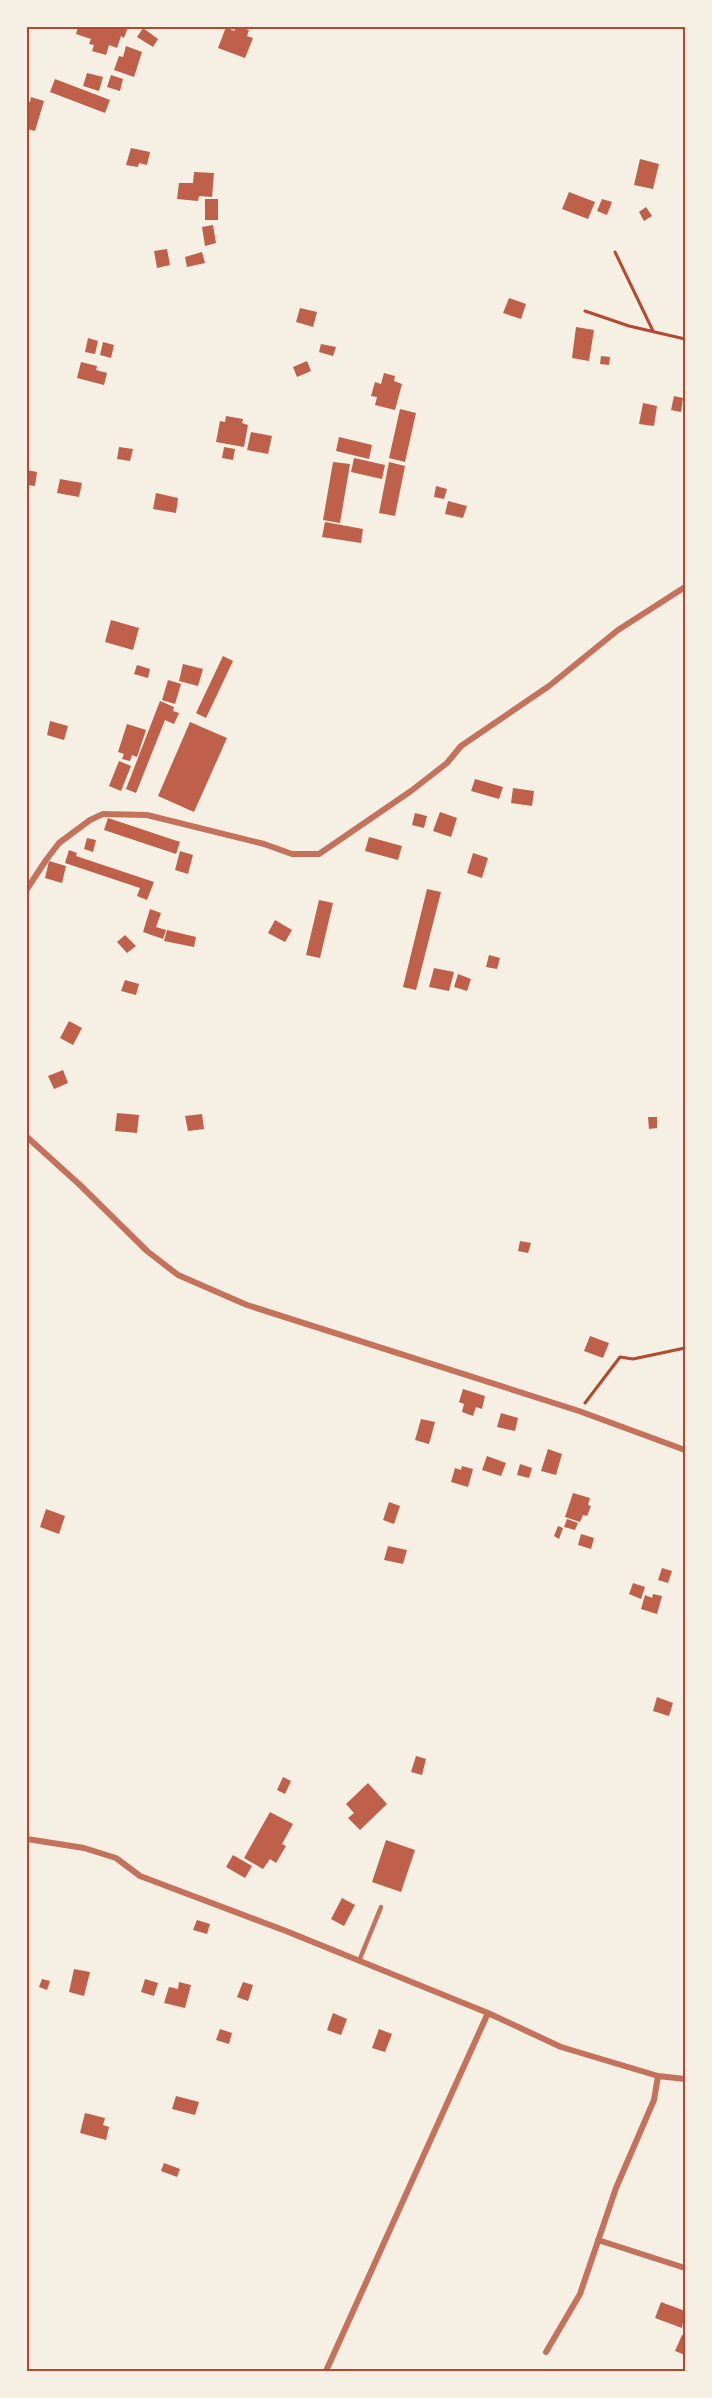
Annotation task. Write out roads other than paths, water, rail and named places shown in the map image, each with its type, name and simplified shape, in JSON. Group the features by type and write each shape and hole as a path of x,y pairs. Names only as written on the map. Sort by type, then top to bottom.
{"street":[{"path":"27,889 59,843 90,820 103,814 147,815 264,844 292,854 319,854 411,791 447,763 461,746 549,686 618,630 685,587"},
{"path":"27,1137 73,1178 147,1251 178,1275 248,1305 579,1411 685,1450"},
{"path":"27,1839 84,1848 116,1858 140,1876 488,2013 561,2047 658,2076 685,2079"},
{"path":"326,2371 488,2013"},
{"path":"546,2352 580,2294 616,2188 654,2100 658,2076"},
{"path":"598,2240 685,2268"}],"lane":[{"path":"359,1961 381,1907"}]}
